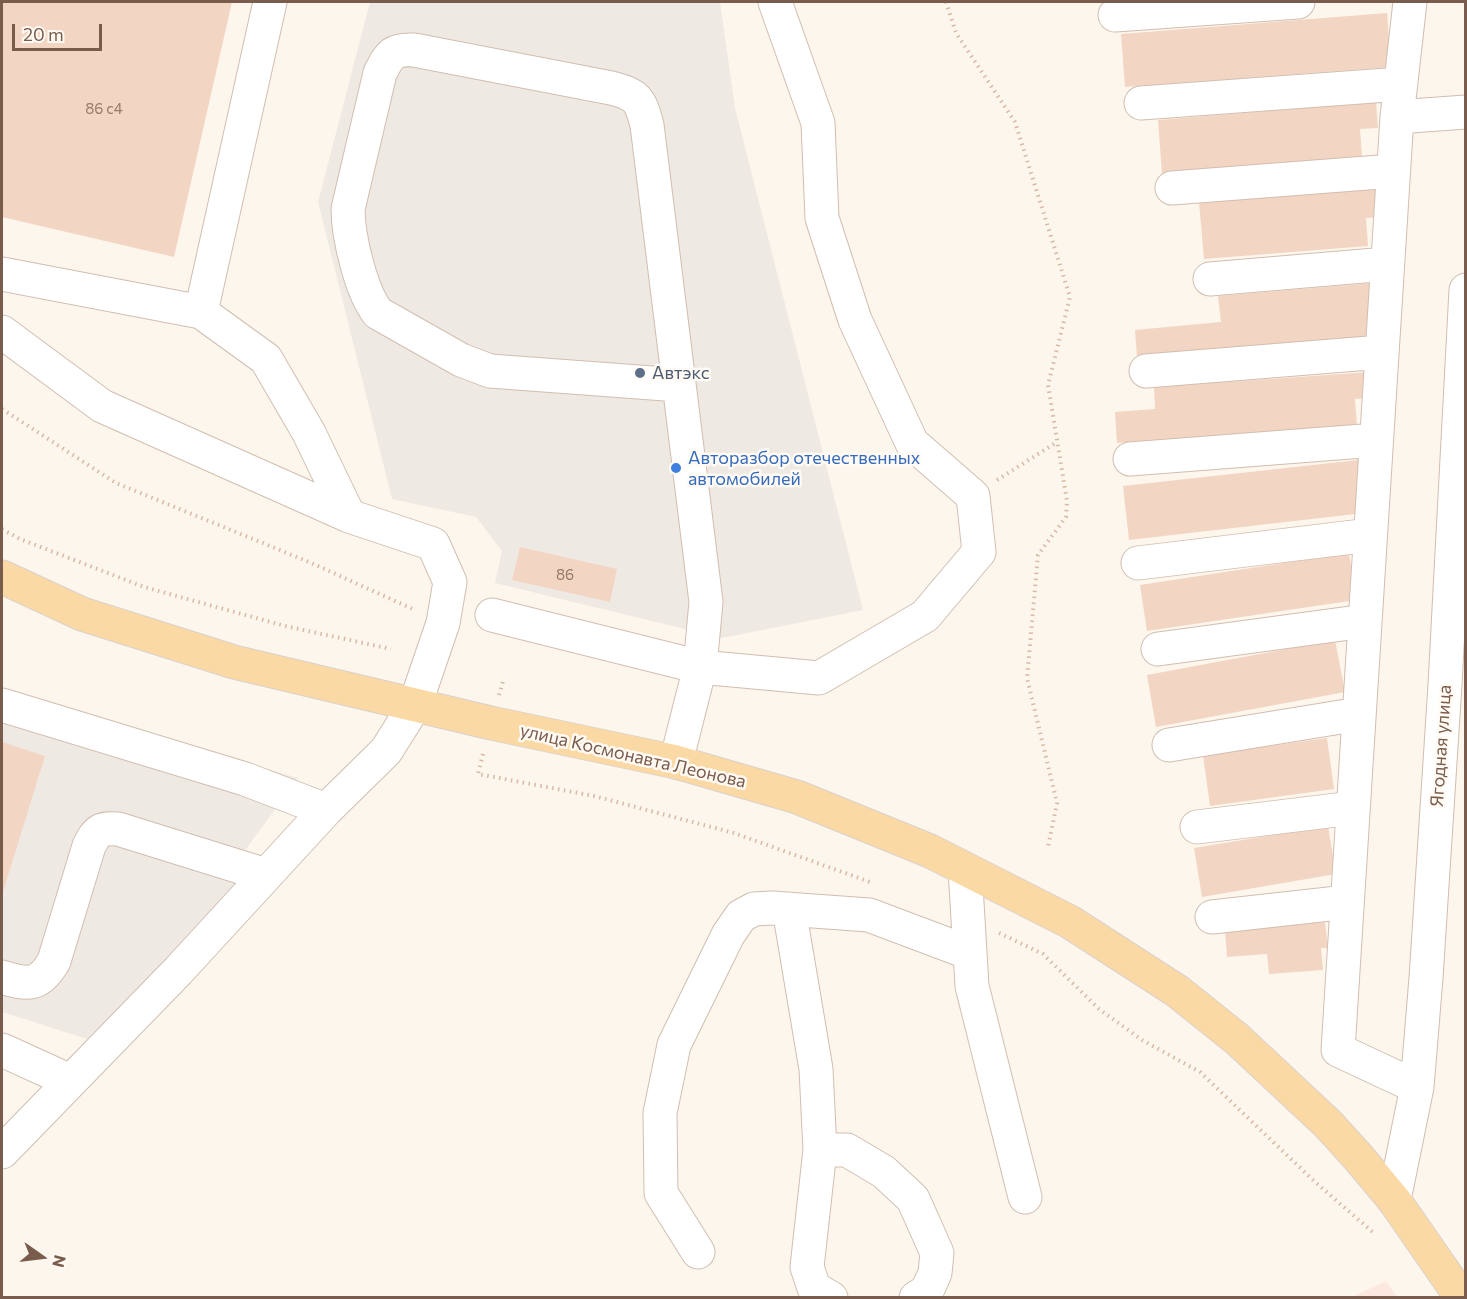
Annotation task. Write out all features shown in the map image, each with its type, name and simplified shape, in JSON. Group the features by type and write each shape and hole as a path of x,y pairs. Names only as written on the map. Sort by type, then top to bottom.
{"main road":[{"name":"улица Космонавта Леонова","path":"2,577 82,614 234,663 676,762 797,797 930,851 1070,922 1177,991 1236,1039 1328,1124 1394,1200 1462,1298"}],"street":[{"path":"201,312 270,2"},
{"path":"492,615 700,668 819,678 925,616 980,552 973,496 912,442 855,320 822,218 818,123 775,2"},
{"path":"1115,15 1298,2"},
{"path":"1410,2 1393,171 1338,1050 1417,1087"},
{"path":"676,762 700,668 706,602 647,125 641,102 630,93 611,88 414,50 401,50 389,55 380,73 348,209 348,228 355,253 370,303 378,313 461,360 490,371 679,385"},
{"path":"1141,103 1401,84"},
{"path":"1397,117 1466,112"},
{"path":"1172,188 1393,171"},
{"path":"1210,279 1388,264"},
{"path":"2,274 201,312 266,359 309,433 349,516"},
{"name":"Ягодная улица","path":"1394,1200 1417,1087 1455,685 1466,290"},
{"path":"2,332 102,406 349,516 433,544 450,582 443,623 415,705 386,751 326,810 178,970 2,1152"},
{"path":"1146,370 1382,351"},
{"path":"1130,459 1377,440"},
{"path":"1138,563 1370,535"},
{"path":"1158,649 1365,621"},
{"path":"2,705 245,779 326,810"},
{"path":"1169,745 1359,714"},
{"path":"1197,828 1353,808"},
{"path":"2,977 31,984 45,977 54,962 90,846 96,832 106,828 118,829 266,875"},
{"path":"965,869 972,986 1025,1197"},
{"path":"1212,917 1347,902"},
{"path":"698,1252 661,1192 660,1113 674,1045 728,936 741,916 754,909 789,909 869,915 970,953"},
{"path":"789,909 816,1068 820,1150 807,1267 814,1288 831,1298"},
{"path":"2,1050 70,1081"},
{"path":"820,1150 847,1150 884,1172 913,1199 937,1253 935,1273 927,1291 916,1298"},
{"path":"1423,1239 1441,1298"}],"path":[{"path":"946,2 956,33 1015,122 1070,297 1048,385 1067,501 1066,517 1038,555 1027,678 1057,803 1048,848"},
{"path":"2,409 116,483 309,562 443,623"},
{"path":"973,496 1057,442"},
{"path":"2,530 144,587 285,626 391,649"}],"shaded area":[{"path":"370,2 720,2 735,108 863,610 722,638 495,583 502,551 476,517 392,499 318,202"},
{"path":"2,692 298,778 227,875 248,886 87,1039 2,1012"},
{"path":"1386,1281 1397,1297 1352,1297"}],"building":[{"path":"2,2 232,2 174,257 2,217"},
{"path":"1387,13 1391,67 1125,87 1121,34"},
{"path":"1376,102 1378,128 1360,129 1362,158 1162,174 1158,120"},
{"path":"1379,188 1381,217 1366,218 1368,246 1204,259 1199,202"},
{"path":"1373,283 1378,336 1137,357 1135,330 1221,322 1218,296"},
{"path":"1370,372 1372,398 1355,399 1357,426 1117,443 1115,412 1155,409 1154,387"},
{"path":"1358,460 1364,513 1129,540 1123,486"},
{"path":"520,547 617,569 610,602 512,580"},
{"path":"1349,553 1356,600 1147,631 1140,585"},
{"path":"1335,640 1345,692 1156,727 1147,675"},
{"path":"1327,738 1334,789 1210,806 1203,755"},
{"path":"2,742 45,756 2,895"},
{"path":"1328,826 1336,874 1202,897 1194,848"},
{"path":"1325,922 1328,948 1321,948 1323,970 1269,974 1267,954 1227,957 1225,930"}],"place":[{"name":"Автэкс","path":"640,373"},
{"name":"Авторазбор отечественных автомобилей","path":"676,468"}]}
